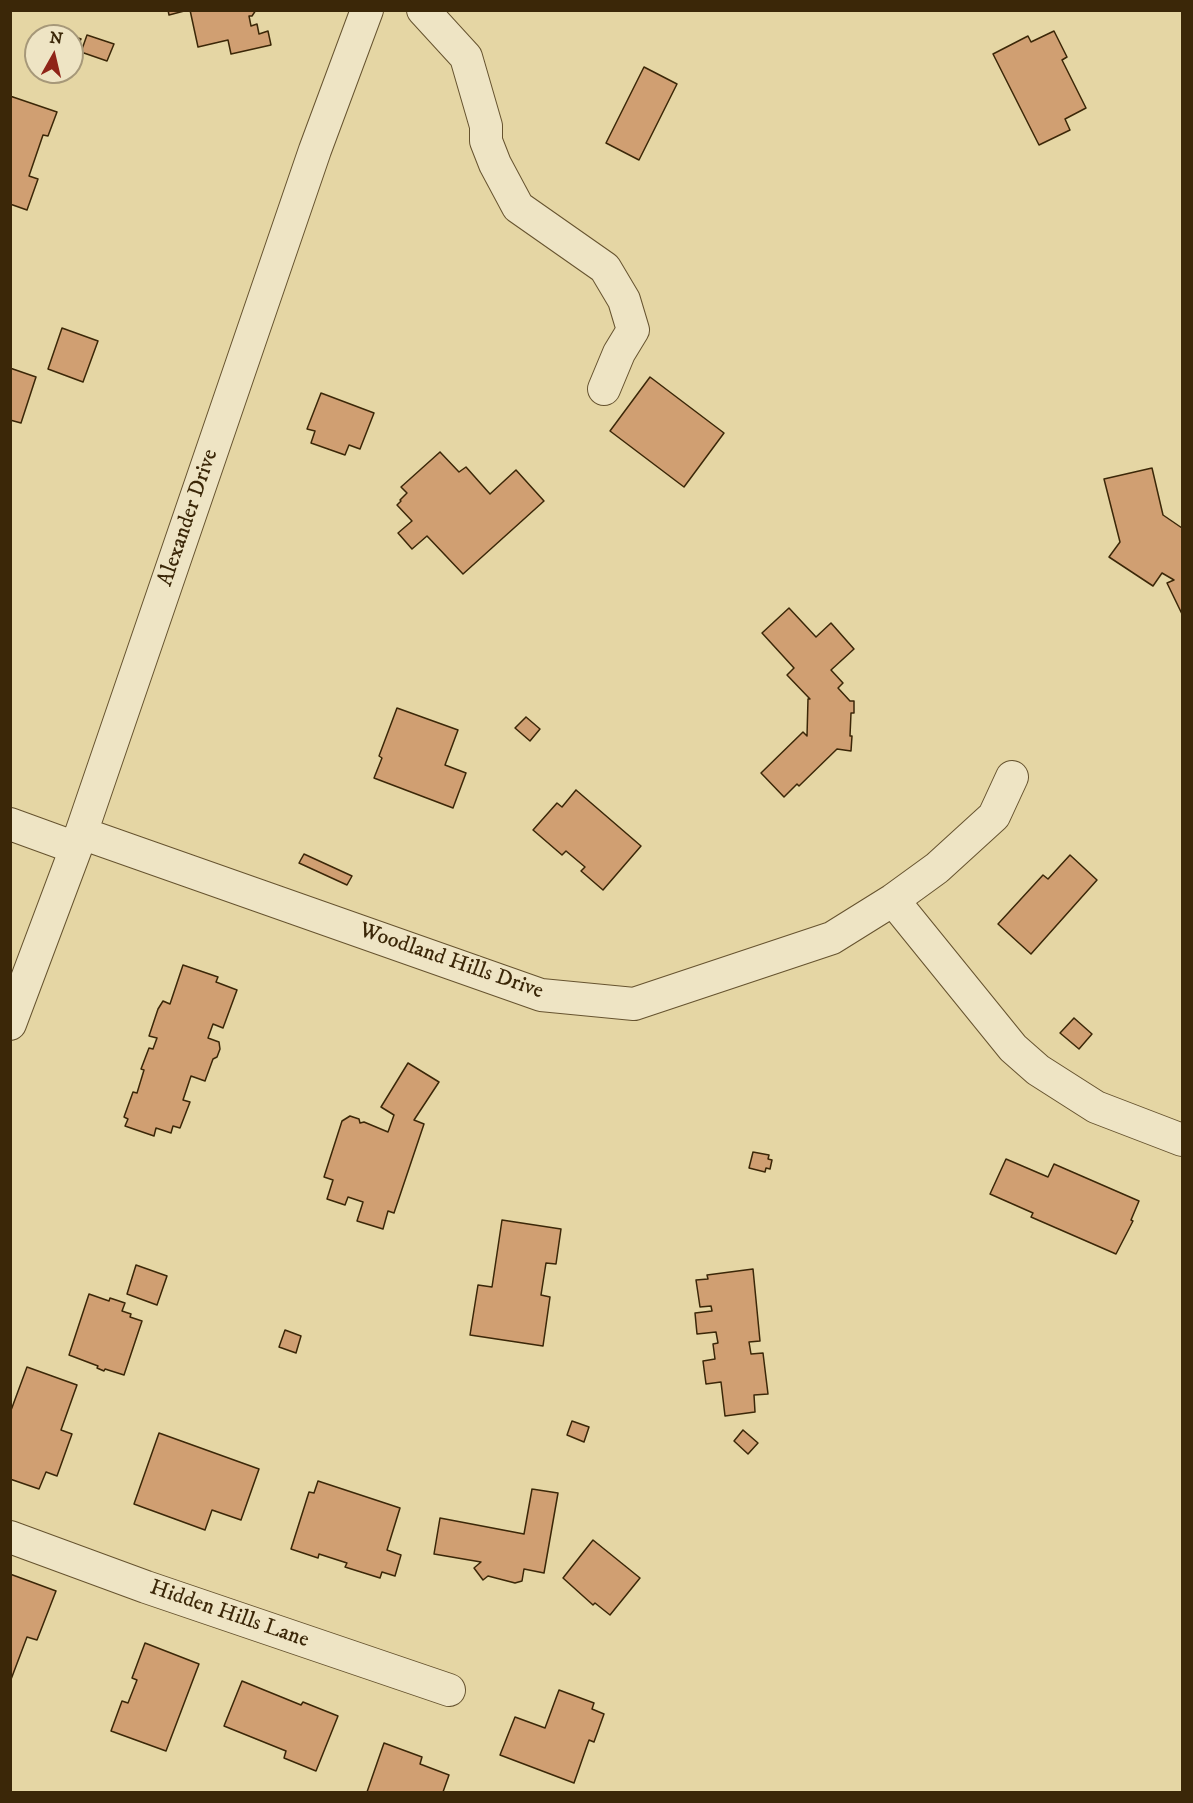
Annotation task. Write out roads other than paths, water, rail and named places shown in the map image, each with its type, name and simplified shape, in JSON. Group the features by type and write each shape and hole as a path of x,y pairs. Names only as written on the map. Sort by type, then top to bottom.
{"street":[{"name":"Alexander Drive","path":"10,1024 78,840 315,150 367,10"},
{"path":"423,10 466,57 486,126 486,141 495,164 518,207 605,268 624,300 633,330 619,353 604,389"},
{"name":"Woodland Hills Drive","path":"10,824 78,840 541,995 634,1004 832,939 893,900 937,868 994,816 1012,777"},
{"path":"893,900 1013,1048 1038,1070 1096,1107 1182,1140"},
{"name":"Hidden Hills Lane","path":"10,1537 146,1587 449,1690"}]}
